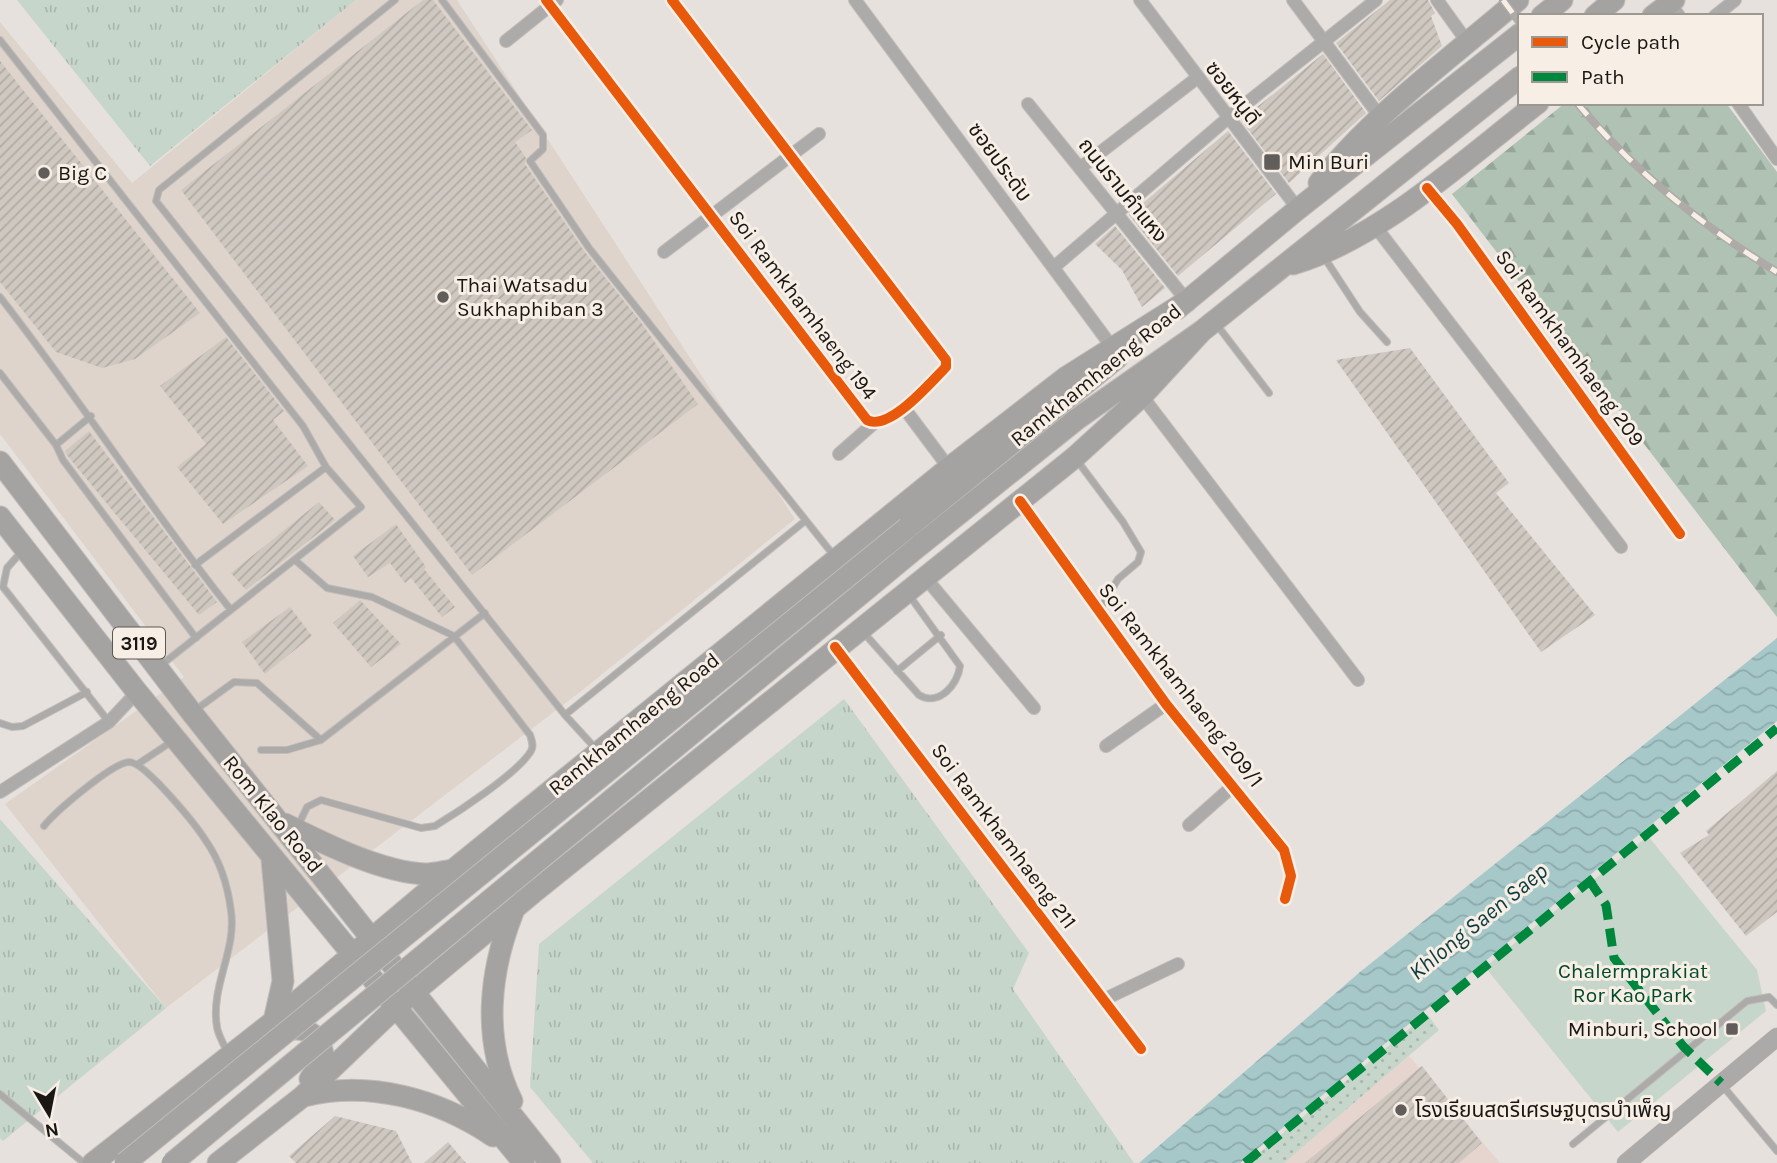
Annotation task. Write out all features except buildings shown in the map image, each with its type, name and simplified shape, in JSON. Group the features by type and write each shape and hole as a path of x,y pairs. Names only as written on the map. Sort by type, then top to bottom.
{"main road":[{"path":"1298,209 1340,156 1518,0"},
{"path":"1597,14 1614,0"},
{"name":"Ramkhamhaeng Road","path":"125,1163 1298,209 1436,103 1518,36"},
{"name":"Ramkhamhaeng Road","path":"172,1163 920,545 1077,419 1208,326 1518,80"},
{"path":"1283,267 1323,255 1376,226 1535,105"},
{"name":"Ramkhamhaeng Road","path":"93,1163 274,1021 453,870 949,468 1065,378 1187,301"},
{"name":"Ramkhamhaeng Road","path":"218,1163 302,1097 395,1008 534,892 835,647 1075,457 1142,396 1208,326"},
{"name":"Rom Klao Road","path":"0,462 192,713 288,825 371,938 550,1163"},
{"name":"Rom Klao Road","path":"0,517 271,858 518,1156"},
{"path":"288,825 379,863 425,874 453,870"},
{"path":"495,836 453,898 449,917 453,926 462,930 473,928 534,892"},
{"path":"271,858 283,981 274,1021"},
{"path":"515,909 495,968 492,1023 499,1071 531,1137"},
{"path":"234,1052 287,1030 300,1028 313,1033 322,1043 324,1059 319,1069 276,1117"},
{"path":"1628,1163 1777,1037"},
{"path":"302,1097 326,1091 368,1091 426,1102 450,1110 518,1156"}],"street":[{"name":"Soi Ramkhamhaeng 194","path":"551,2 867,420 873,424 881,423 904,408 946,367 946,360 672,0"},
{"name":"ซอยประดับ","path":"855,0 1112,347"},
{"name":"ซอยหนูดี","path":"1140,0 1298,209"},
{"path":"1293,0 1381,118"},
{"path":"1054,267 1116,211 1228,118 1376,0"},
{"path":"1437,0 1468,43"},
{"path":"1718,14 1735,0"},
{"path":"506,41 551,2"},
{"path":"1080,168 1197,78"},
{"name":"ถนนรามคำแหง","path":"1028,104 1187,301"},
{"path":"1739,105 1777,159"},
{"path":"664,252 820,134"},
{"name":"Soi Ramkhamhaeng 209","path":"1427,188 1457,224 1680,534"},
{"path":"1376,226 1621,547"},
{"path":"1142,396 1358,680"},
{"name":"Soi Ramkhamhaeng 194","path":"904,408 949,468"},
{"path":"839,454 873,424"},
{"name":"Soi Ramkhamhaeng 209/1","path":"1020,501 1166,704 1284,850 1291,876 1285,899"},
{"path":"924,576 1034,708"},
{"name":"Soi Ramkhamhaeng 211","path":"835,647 1142,1049"},
{"path":"0,792 109,722 137,692"},
{"path":"1106,746 1166,704"},
{"path":"1189,825 1233,786"},
{"path":"1105,999 1178,964"}],"lane":[{"path":"395,0 159,190 156,201 565,715 598,752"},
{"path":"442,0 543,135 543,149 530,161 589,248 689,370 837,560"},
{"path":"0,40 295,415 326,467 362,507 158,667"},
{"path":"1323,255 1360,312 1387,342"},
{"path":"0,297 91,416 195,565 231,610"},
{"path":"1208,326 1269,393"},
{"path":"0,373 56,445 63,460 196,638"},
{"path":"56,445 91,416"},
{"path":"1075,457 1123,522 1141,552 1138,562 1118,579 1099,611"},
{"path":"195,565 326,467"},
{"path":"565,715 805,521"},
{"path":"25,548 7,568 2,588 109,722"},
{"path":"288,825 307,807 321,800 421,828 435,826 513,770 530,752 533,744 530,735 453,636 372,597 327,588 295,560"},
{"path":"859,628 924,698 940,696 955,682 960,666 941,635 905,591"},
{"path":"261,750 287,750 321,740 485,613"},
{"path":"897,671 941,635"},
{"path":"192,713 234,682 257,684 321,740"},
{"path":"0,723 12,727 23,726 87,692"},
{"path":"44,826 53,814 112,769 122,764 138,764 175,739"},
{"path":"138,764 207,842 224,878 232,914 232,931 219,988 217,1021 234,1052"},
{"path":"1573,1144 1747,1001 1769,996 1777,1004"},
{"path":"1721,1083 1777,1151"},
{"path":"0,1094 84,1163"},
{"path":"1769,1142 1777,1135"}],"shaded area":[{"path":"356,0 457,0 795,519 580,692 166,1008 5,804 184,677 0,434 0,22 132,183"},
{"name":"โรงเรียนสตรีเศรษฐบุตรบำเพ็ญ","path":"1409,1056 1500,1163 1284,1163"}],"green space":[{"path":"17,0 356,0 150,166"},
{"path":"1563,105 1727,105 1777,172 1777,617 1452,194"},
{"path":"844,699 1029,953 1013,989 1134,1163 593,1163 530,1087 539,944"},
{"path":"0,819 166,1008 3,1141 0,1138"},
{"name":"Chalermprakiat Ror Kao Park","path":"1648,836 1757,970 1766,1011 1618,1132 1485,967"},
{"path":"1427,1014 1439,1030 1284,1163 1247,1163"}],"water":[{"name":"Khlong Saen Saep","path":"1777,638 1777,721 1240,1163 1139,1163 1360,972"}],"railway":[{"path":"1503,0 1518,20"},
{"path":"1579,105 1622,152 1670,196 1722,236 1777,272"}],"marked path":[{"path":"1245,1163 1777,728"},
{"path":"1589,880 1606,905 1614,958 1683,1046 1721,1083"}],"cycle path":[{"path":"546,0 867,420 876,422 886,419 920,394 946,367 946,360 672,0"},
{"path":"1427,188 1457,224 1680,534"},
{"path":"1020,501 1166,704 1284,850 1291,876 1285,899"},
{"path":"835,647 1141,1049"}],"place":[{"name":"Min Buri","path":"1272,162"},
{"name":"Big C","path":"44,173"},
{"name":"Thai Watsadu Sukhaphiban 3","path":"443,297"},
{"name":"Minburi, School","path":"1732,1029"},
{"name":"โรงเรียนสตรีเศรษฐบุตรบำเพ็ญ","path":"1401,1110"}]}
